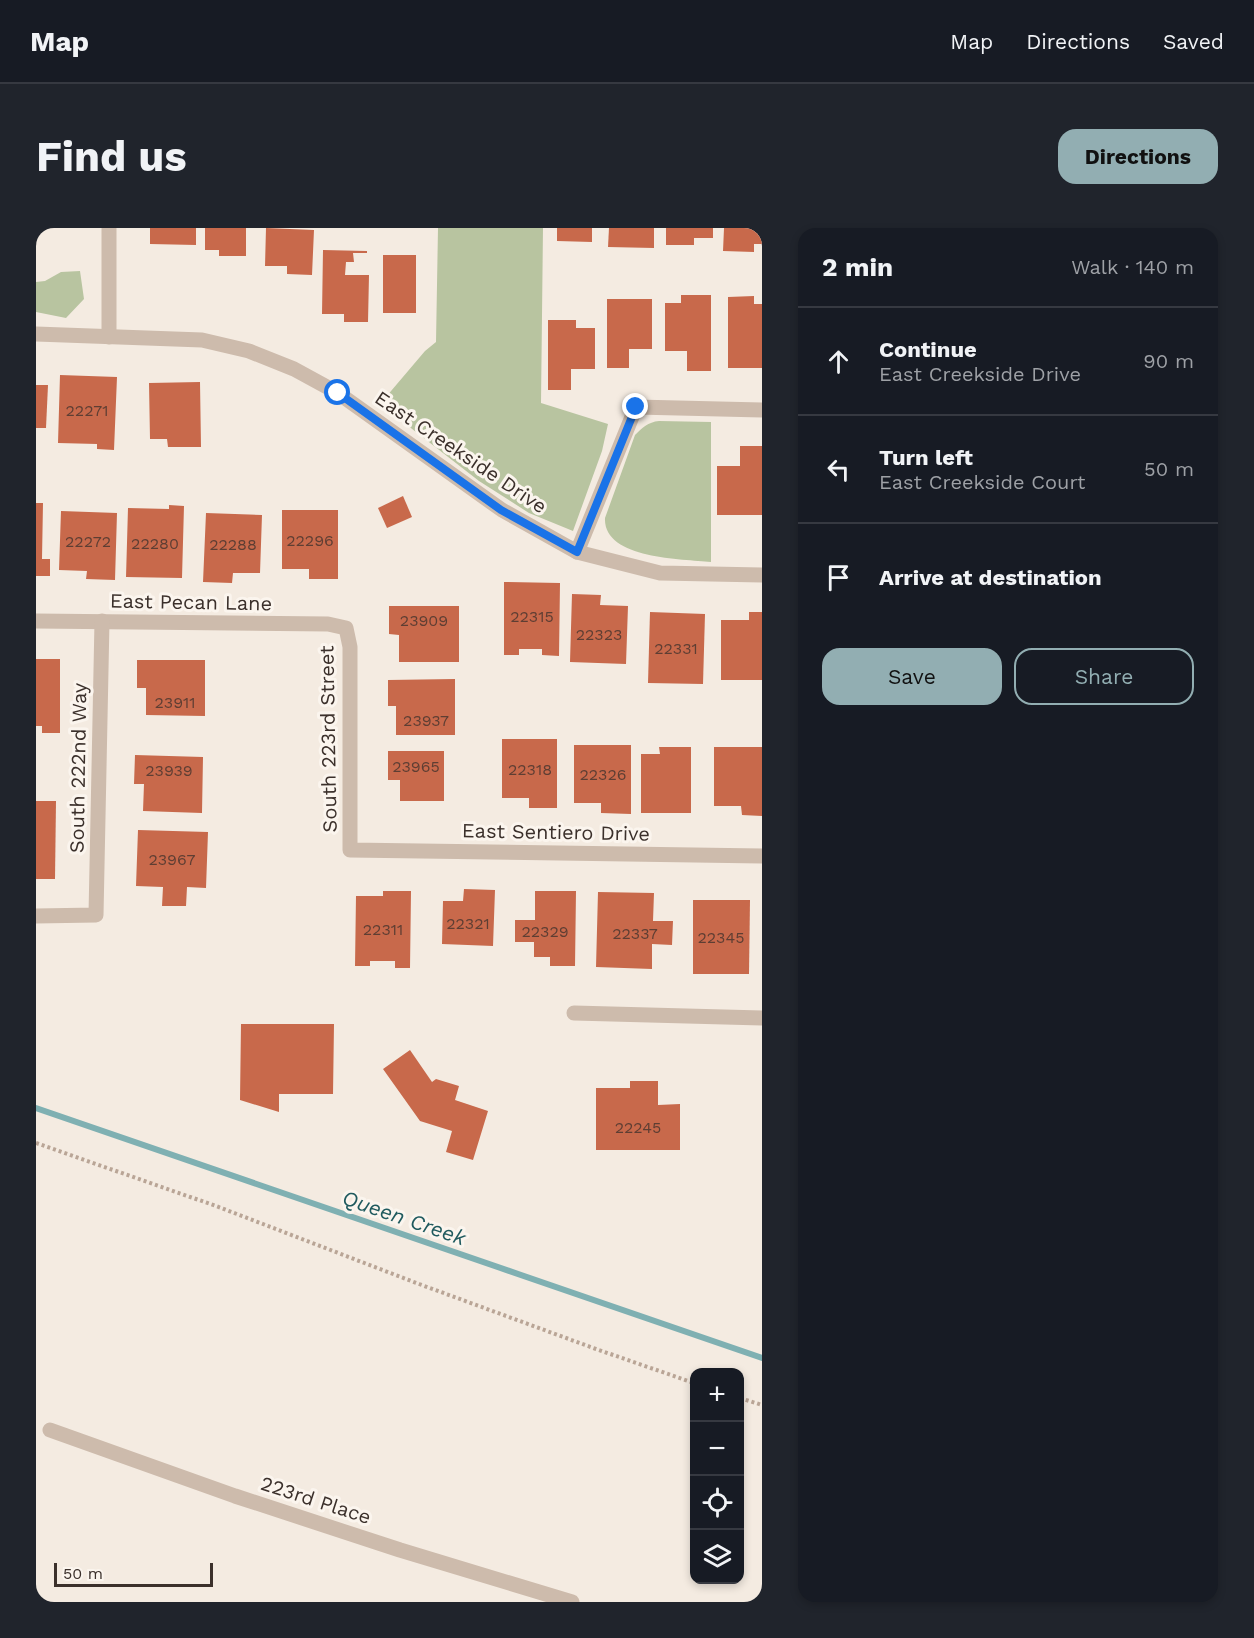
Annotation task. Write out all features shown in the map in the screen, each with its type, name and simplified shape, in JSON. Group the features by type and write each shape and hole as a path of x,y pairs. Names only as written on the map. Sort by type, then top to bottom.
{"street":[{"path":"109,228 109,337"},
{"name":"East Creekside Drive","path":"36,334 202,340 249,351 294,369 338,393 501,510 577,552 660,573 762,574"},
{"path":"577,552 636,407 762,410"},
{"name":"East Pecan Lane","path":"36,621 328,624 346,628"},
{"name":"South 222nd Way","path":"36,916 96,915 102,621"},
{"name":"South 223rd Street","path":"346,628 350,647 350,850"},
{"name":"East Sentiero Drive","path":"350,850 762,856"},
{"path":"574,1013 762,1017"},
{"name":"223rd Place","path":"50,1430 235,1496 572,1602"}],"path":[{"path":"36,1143 216,1206 419,1284 690,1382"},
{"path":"744,1399 762,1405"}],"green space":[{"path":"438,228 543,228 541,403 608,424 602,451 573,531 529,513 479,481 380,404 425,351 436,342"},
{"path":"80,271 84,299 66,318 36,312 36,282 45,281 61,272"},
{"path":"659,421 711,422 711,562 646,554 617,542 608,532 605,518 635,435 648,424"}],"building":[{"path":"150,228 196,228 196,245 150,244"},
{"path":"205,228 246,228 246,256 219,256 219,250 205,250"},
{"path":"266,228 314,230 312,275 287,274 287,266 265,266"},
{"path":"557,228 592,228 592,242 557,241"},
{"path":"609,228 654,228 654,248 608,247"},
{"path":"666,228 713,228 713,238 694,238 694,245 666,245"},
{"path":"724,228 762,228 762,244 754,244 754,252 723,251"},
{"path":"323,250 367,251 367,253 353,253 354,262 346,262 345,275 369,275 368,322 344,322 344,314 322,314"},
{"path":"383,255 416,255 416,313 383,313"},
{"path":"681,295 711,295 711,371 687,371 687,351 665,351 665,303 681,303"},
{"path":"754,296 754,304 762,304 762,368 728,368 728,297"},
{"path":"607,299 652,299 652,349 629,349 629,368 607,368"},
{"path":"548,320 576,320 576,328 595,328 595,369 571,369 571,390 548,390"},
{"path":"60,375 117,377 114,450 97,449 97,444 58,443"},
{"path":"200,382 201,447 168,447 167,439 150,439 149,383"},
{"path":"36,385 48,385 46,428 36,428"},
{"path":"740,446 762,446 762,515 717,515 717,466 740,466"},
{"path":"403,496 412,517 387,528 378,508"},
{"path":"36,503 43,503 42,559 50,559 50,576 36,576"},
{"path":"169,505 184,506 182,578 126,577 128,508 169,509"},
{"path":"282,510 338,510 338,579 309,579 309,569 282,569"},
{"path":"61,511 117,513 115,580 86,579 87,571 59,570"},
{"path":"206,513 262,515 260,573 233,573 232,583 203,582"},
{"path":"504,582 560,583 559,656 542,655 542,649 519,649 519,655 504,655"},
{"path":"572,594 601,595 600,605 628,606 626,664 570,662"},
{"path":"389,606 459,606 459,662 399,662 399,635 389,634"},
{"path":"650,612 705,614 703,684 648,683"},
{"path":"749,612 762,612 762,680 721,680 721,620 749,620"},
{"path":"36,659 60,659 60,733 42,733 42,726 36,726"},
{"path":"137,660 205,660 205,716 146,715 146,688 137,688"},
{"path":"455,679 455,735 396,735 396,706 388,706 388,680"},
{"path":"502,739 557,739 557,808 529,808 529,798 502,798"},
{"path":"574,745 631,745 631,814 601,813 601,803 574,803"},
{"path":"659,747 691,747 691,813 641,813 641,754 660,754"},
{"path":"714,747 762,747 762,816 742,815 741,806 714,806"},
{"path":"388,751 444,751 444,801 400,801 400,780 388,780"},
{"path":"135,755 203,757 202,813 143,811 144,784 134,784"},
{"path":"36,801 56,801 55,879 36,879"},
{"path":"138,830 208,832 206,888 187,887 186,906 162,906 163,887 136,886"},
{"path":"464,889 495,890 493,946 442,944 443,901 463,901"},
{"path":"383,891 411,891 410,968 395,968 395,961 370,961 370,966 355,966 356,896 383,896"},
{"path":"535,891 576,891 575,966 550,966 550,957 534,957 534,942 515,942 515,920 535,920"},
{"path":"598,892 654,893 653,921 673,921 672,945 652,944 652,969 596,967"},
{"path":"693,900 750,900 749,974 693,974"},
{"path":"241,1024 334,1024 333,1094 279,1094 279,1112 240,1100"},
{"path":"410,1050 432,1082 436,1079 459,1086 455,1100 488,1111 473,1160 446,1152 452,1131 420,1121 383,1069"},
{"path":"630,1081 658,1081 658,1105 680,1104 680,1150 596,1150 596,1088 630,1088"}],"waterway":[{"name":"Queen Creek","path":"36,1108 762,1358"}],"route":[{"path":"338,393 501,510 577,552 636,407"}]}
